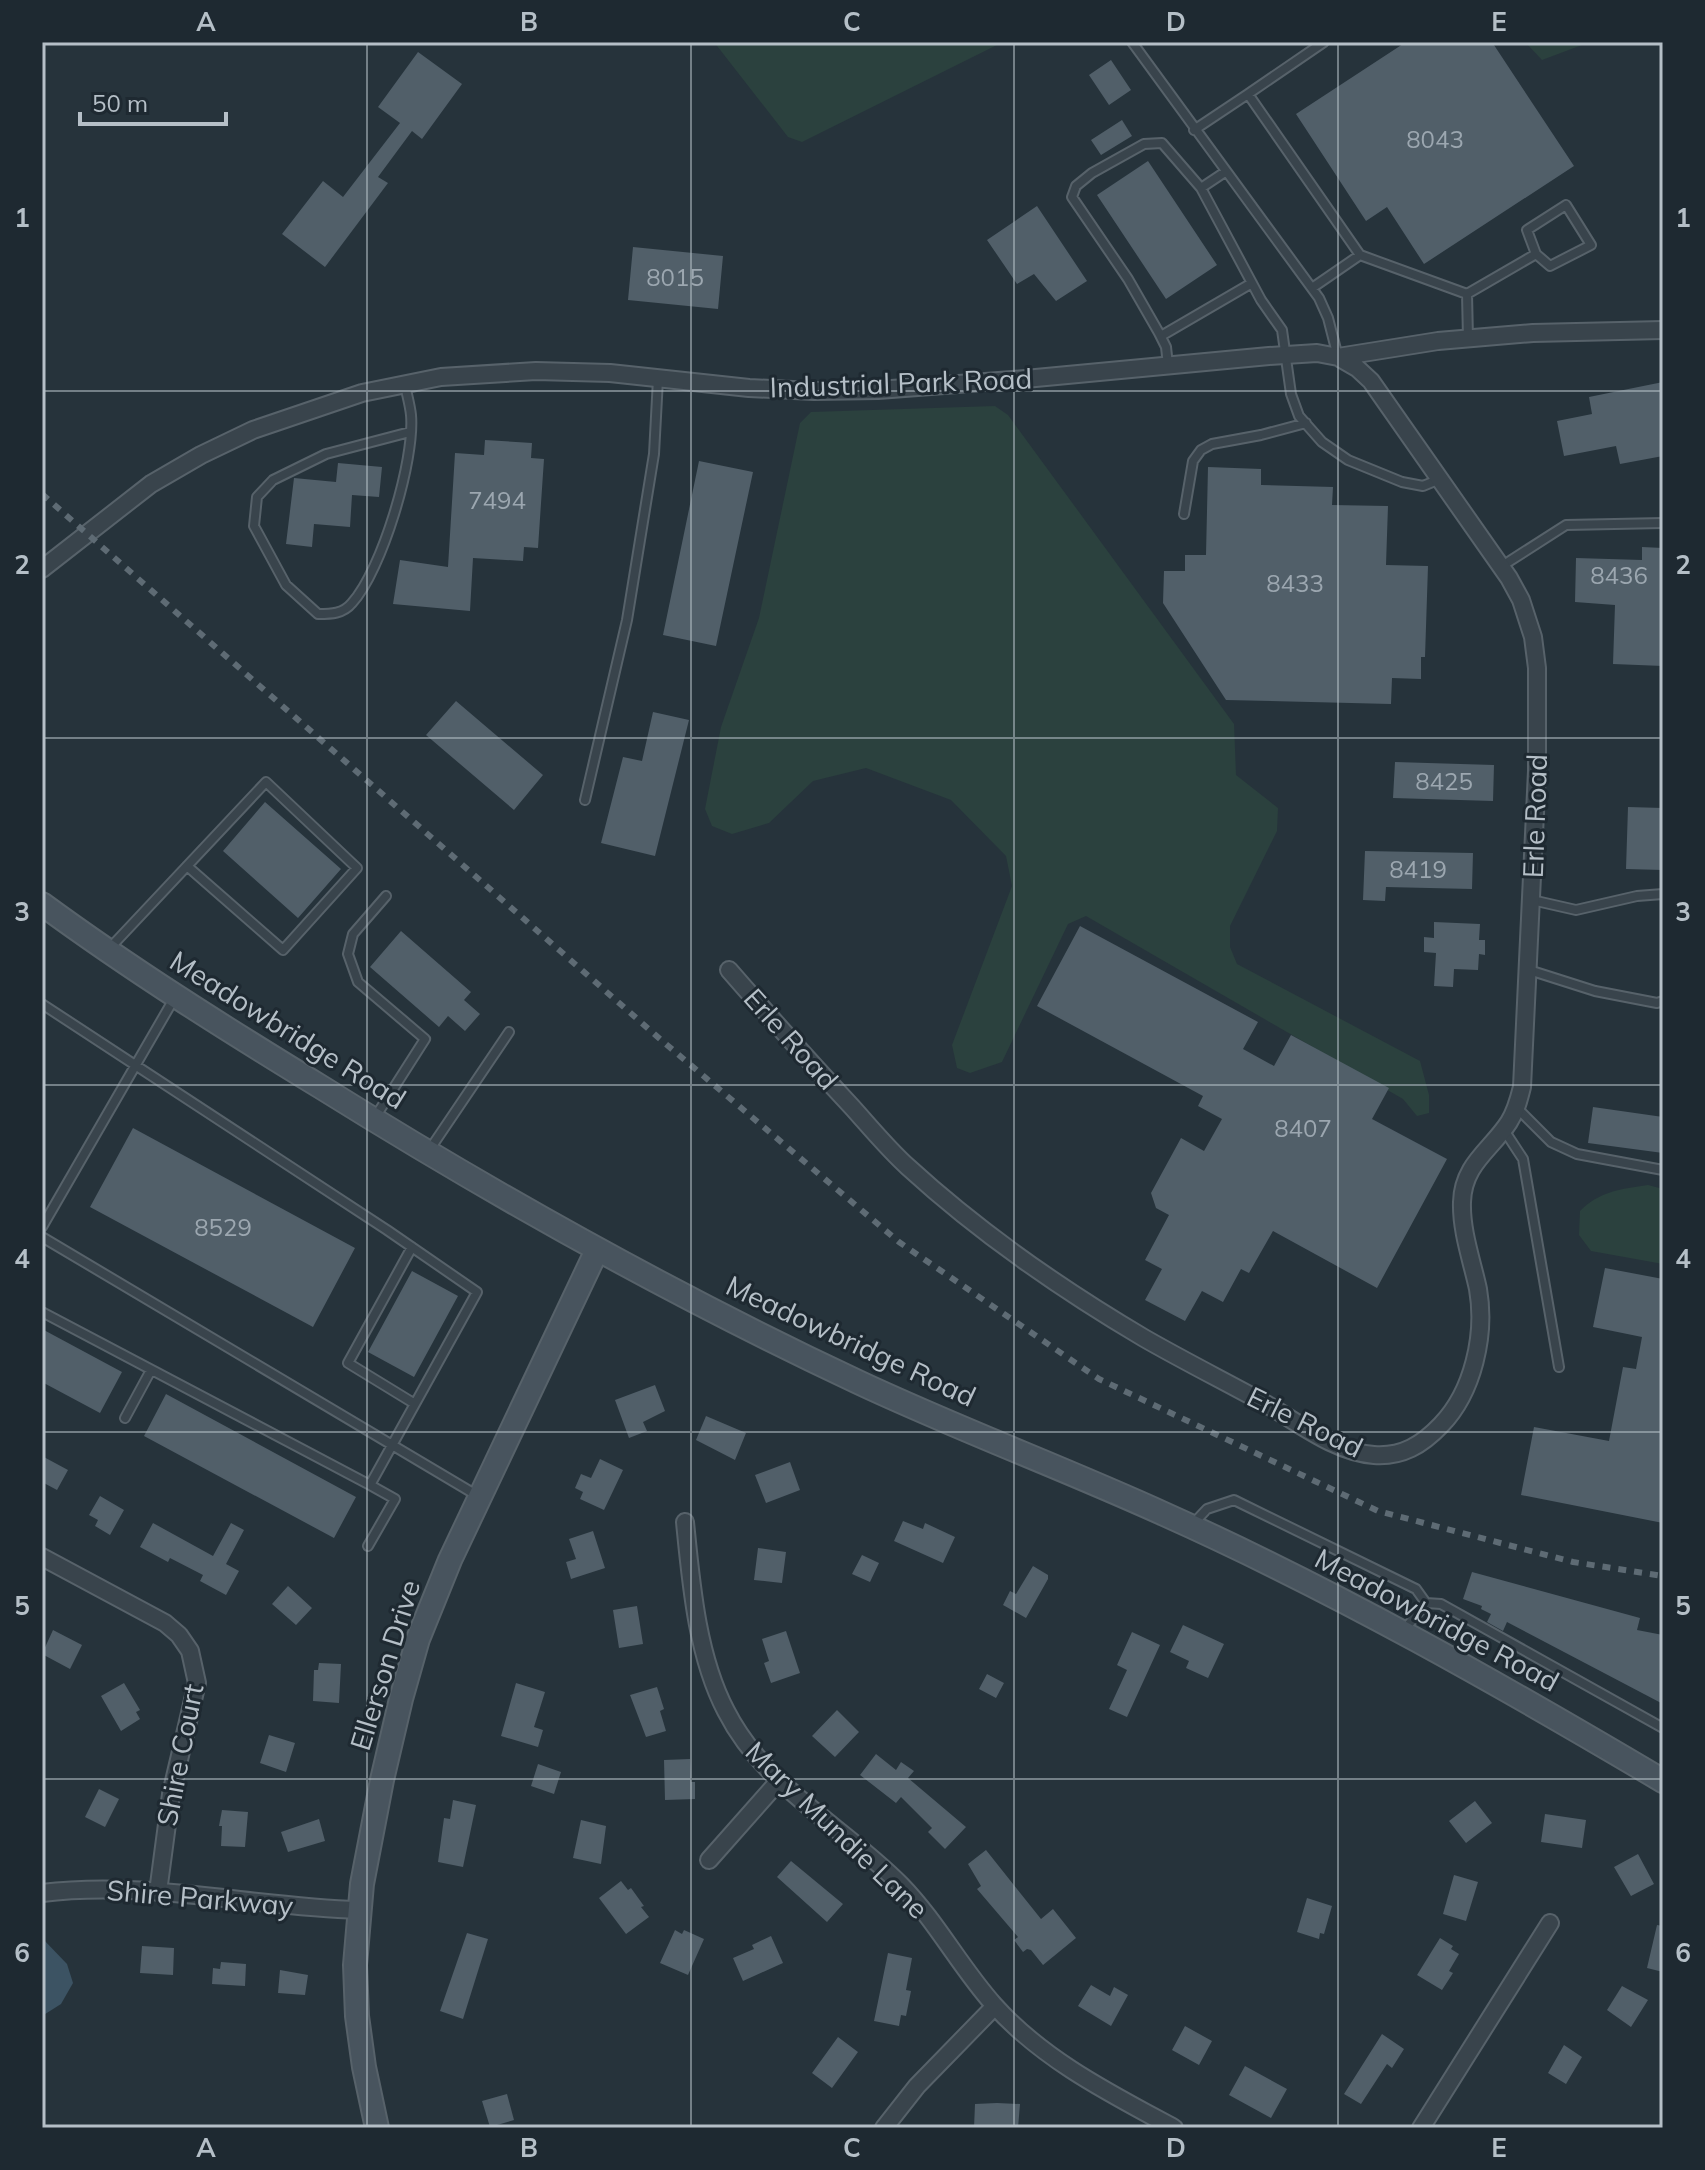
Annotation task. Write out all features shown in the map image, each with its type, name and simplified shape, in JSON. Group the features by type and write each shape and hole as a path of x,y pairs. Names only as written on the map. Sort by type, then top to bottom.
{"main road":[{"name":"Meadowbridge Road","path":"42,904 176,997 374,1120 597,1250 860,1383 1191,1527 1402,1633 1531,1703 1663,1781"},
{"name":"Ellerson Drive","path":"377,2128 357,2016 355,1965 358,1910 382,1780 401,1699 418,1639 450,1560 597,1250"}],"street":[{"name":"Industrial Park Road","path":"42,569 151,484 201,455 296,414 362,393 471,374 536,371 610,373 749,388 865,390 1285,355 1317,353 1338,357 1468,338 1533,333 1663,330"},
{"name":"Erle Road","path":"729,970 907,1166 1000,1243 1144,1338 1311,1431 1370,1455 1397,1454 1421,1443 1443,1423 1470,1378 1477,1347 1479,1293 1462,1202 1472,1167 1517,1107 1522,1087 1537,771 1537,668 1533,637 1521,600 1502,566 1371,381 1338,357"},
{"name":"Mary Mundie Lane","path":"685,1522 697,1616 712,1677 724,1709 741,1738 778,1782 857,1845 901,1885 930,1917 995,2006 1021,2032 1052,2057 1174,2128"},
{"name":"Shire Court","path":"42,1557 165,1623 179,1635 190,1651 197,1683 171,1794 158,1892"},
{"path":"709,1860 778,1782"},
{"name":"Shire Parkway","path":"42,1893 93,1889 158,1892 358,1910"},
{"path":"1421,2128 1550,1923"},
{"path":"884,2128 917,2086 995,2006"}],"lane":[{"path":"1132,42 1312,288 1328,318 1338,357"},
{"path":"1194,130 1324,42"},
{"path":"1248,94 1360,255 1467,294"},
{"path":"1168,365 1161,336 1128,279 1072,197 1076,186 1092,173 1144,144 1162,143 1201,188 1252,283 1282,330 1291,394 1299,416 1322,442 1360,465 1402,482 1423,486 1441,478"},
{"path":"1201,188 1225,172"},
{"path":"1566,205 1591,245 1550,266 1536,254 1527,230 1566,205"},
{"path":"1467,294 1536,254"},
{"path":"1312,288 1360,255"},
{"path":"1161,336 1252,283"},
{"path":"1467,294 1468,338"},
{"path":"585,800 627,620 654,454 658,379"},
{"path":"405,384 412,417 404,489 367,580 351,605 335,614 318,614 286,585 254,526 257,497 273,480 326,454 410,432"},
{"path":"1184,514 1193,461 1201,450 1212,444 1306,423"},
{"path":"1502,566 1566,525 1663,523"},
{"path":"107,950 266,782 357,868 283,950 187,866"},
{"path":"1532,900 1576,910 1637,896 1663,894"},
{"path":"374,1120 425,1039 358,982 348,954 353,934 386,896"},
{"path":"1529,970 1595,991 1657,1003 1663,1001"},
{"path":"42,1227 176,997"},
{"path":"42,1004 477,1292 370,1485"},
{"path":"428,1152 509,1032"},
{"path":"1517,1107 1551,1142 1577,1154 1663,1170"},
{"path":"1503,1129 1523,1159 1559,1367"},
{"path":"42,1237 480,1497"},
{"path":"412,1247 348,1363 415,1404"},
{"path":"42,1312 395,1499 368,1546"},
{"path":"125,1418 151,1370"},
{"path":"1191,1527 1207,1509 1234,1500 1416,1589 1426,1603"},
{"path":"1402,1633 1426,1603"},
{"path":"1426,1603 1441,1604 1663,1728"}],"green space":[{"path":"714,42 1003,42 802,142 788,137"},
{"path":"1525,42 1590,42 1542,60"},
{"path":"995,406 1008,415 1234,724 1236,775 1278,808 1277,831 1230,926 1230,947 1237,964 1420,1061 1429,1095 1429,1113 1417,1116 1403,1099 1086,916 1068,924 1002,1062 970,1073 957,1068 952,1045 1012,886 1006,856 951,800 866,768 813,781 769,823 732,834 712,826 705,809 721,727 759,618 800,423 811,412"},
{"path":"1648,1185 1663,1189 1663,1264 1591,1251 1579,1235 1580,1211 1603,1195"}],"water":[{"path":"42,1938 67,1964 73,1983 61,2004 42,2016"}],"building":[{"path":"1406,42 1492,42 1574,166 1424,264 1387,207 1366,221 1296,114"},
{"path":"418,52 462,84 422,139 412,131 378,177 388,183 325,267 282,234 323,181 343,197 400,123 378,107"},
{"path":"1111,60 1131,90 1109,105 1089,75"},
{"path":"1122,120 1132,136 1101,155 1091,140"},
{"path":"1148,161 1217,265 1166,299 1097,195"},
{"path":"1037,206 1087,281 1056,301 1034,274 1017,284 987,240"},
{"path":"633,247 723,256 718,309 628,300"},
{"path":"1663,382 1663,456 1620,464 1616,446 1564,456 1557,421 1592,414 1589,397"},
{"path":"485,440 532,443 531,458 544,459 538,548 524,547 523,561 473,558 470,611 393,604 400,560 448,567 455,453 484,455"},
{"path":"699,461 753,472 716,646 663,635"},
{"path":"338,463 382,467 379,497 352,495 350,527 314,524 312,547 286,544 294,478 336,482"},
{"path":"1208,467 1261,469 1261,485 1333,487 1332,505 1388,506 1386,565 1428,566 1425,657 1421,657 1421,679 1392,678 1391,704 1226,700 1163,603 1164,571 1185,571 1185,555 1206,555"},
{"path":"1642,547 1663,548 1663,666 1613,664 1615,605 1575,602 1576,558 1642,560"},
{"path":"456,701 543,775 514,810 426,735"},
{"path":"653,712 689,720 655,856 601,843 623,757 642,761"},
{"path":"1395,762 1494,765 1493,801 1393,798"},
{"path":"265,802 341,869 298,918 223,851"},
{"path":"1628,807 1663,808 1663,870 1626,869"},
{"path":"1365,851 1473,853 1472,889 1386,887 1385,901 1363,900"},
{"path":"1434,922 1480,924 1479,940 1485,940 1485,955 1479,954 1478,970 1454,969 1453,987 1434,986 1436,953 1424,952 1424,937 1434,938"},
{"path":"1080,926 1258,1022 1243,1049 1274,1066 1291,1035 1389,1088 1372,1119 1447,1159 1377,1288 1273,1231 1249,1273 1241,1269 1223,1302 1202,1291 1185,1321 1145,1300 1162,1269 1145,1260 1169,1215 1156,1208 1151,1193 1181,1138 1204,1151 1222,1119 1198,1106 1203,1096 1037,1006"},
{"path":"401,931 471,992 464,1000 480,1014 465,1031 448,1016 439,1027 370,967"},
{"path":"1593,1107 1663,1117 1663,1153 1588,1143"},
{"path":"133,1128 355,1248 313,1327 90,1207"},
{"path":"1605,1268 1663,1279 1663,1523 1521,1495 1534,1427 1609,1441 1623,1367 1636,1369 1642,1337 1593,1327"},
{"path":"412,1271 458,1296 414,1377 368,1352"},
{"path":"42,1329 122,1372 100,1413 42,1382"},
{"path":"655,1385 665,1411 643,1422 647,1431 629,1438 615,1400"},
{"path":"166,1394 356,1497 334,1538 144,1436"},
{"path":"706,1416 746,1433 735,1460 696,1440"},
{"path":"42,1456 68,1470 57,1490 42,1482"},
{"path":"600,1459 623,1470 604,1510 580,1499 583,1492 575,1488 581,1474 591,1478"},
{"path":"790,1462 800,1490 766,1503 755,1475"},
{"path":"100,1496 124,1510 110,1535 95,1526 98,1520 89,1515"},
{"path":"903,1521 923,1529 925,1523 955,1537 943,1563 894,1541"},
{"path":"153,1523 213,1556 231,1523 244,1530 226,1564 239,1571 226,1595 200,1581 203,1575 140,1547"},
{"path":"593,1531 605,1568 571,1579 566,1562 576,1559 569,1539"},
{"path":"758,1548 786,1552 782,1583 754,1580"},
{"path":"862,1555 879,1563 870,1582 852,1574"},
{"path":"1033,1566 1048,1575 1048,1579 1026,1618 1003,1605 1010,1591 1016,1594"},
{"path":"1472,1572 1640,1618 1637,1630 1663,1635 1663,1704 1507,1622 1503,1631 1487,1622 1491,1614 1481,1609 1482,1606 1463,1599"},
{"path":"288,1586 312,1608 296,1625 272,1604"},
{"path":"637,1606 643,1644 619,1648 613,1610"},
{"path":"1183,1625 1224,1644 1208,1678 1186,1668 1189,1661 1170,1652"},
{"path":"53,1630 82,1645 70,1669 42,1654"},
{"path":"786,1631 800,1673 771,1683 764,1663 769,1661 762,1639"},
{"path":"1132,1632 1160,1645 1127,1717 1109,1709 1127,1670 1117,1665"},
{"path":"319,1663 341,1664 339,1703 313,1701 314,1670 318,1670"},
{"path":"987,1674 1004,1683 996,1698 979,1689"},
{"path":"124,1683 140,1710 136,1712 140,1719 121,1731 101,1696"},
{"path":"516,1683 545,1692 534,1727 543,1730 538,1747 501,1736"},
{"path":"657,1687 664,1709 660,1711 666,1731 646,1737 630,1695"},
{"path":"837,1710 859,1732 835,1757 812,1736"},
{"path":"269,1735 295,1743 286,1772 260,1763"},
{"path":"876,1754 896,1770 901,1762 914,1771 908,1778 966,1827 945,1849 928,1832 932,1828 901,1797 896,1803 860,1775"},
{"path":"690,1759 695,1799 665,1800 664,1760"},
{"path":"538,1764 561,1772 554,1794 531,1786"},
{"path":"99,1789 119,1799 105,1827 85,1817"},
{"path":"453,1800 476,1805 463,1867 438,1862 444,1818 450,1819"},
{"path":"1475,1801 1492,1823 1466,1843 1449,1821"},
{"path":"222,1810 248,1812 245,1847 221,1846 222,1826 219,1826"},
{"path":"1545,1814 1586,1820 1582,1848 1541,1842"},
{"path":"319,1819 325,1841 288,1852 281,1832"},
{"path":"581,1820 606,1826 601,1864 573,1858"},
{"path":"986,1850 1041,1919 1053,1909 1076,1938 1043,1965 1031,1950 1023,1952 1014,1940 1018,1937 977,1889 981,1886 968,1864"},
{"path":"1638,1854 1654,1884 1631,1896 1614,1867"},
{"path":"791,1861 843,1904 827,1922 777,1877"},
{"path":"1454,1875 1478,1882 1466,1921 1443,1914"},
{"path":"621,1881 628,1890 631,1888 649,1917 626,1934 599,1898"},
{"path":"1307,1898 1332,1906 1324,1934 1320,1933 1319,1939 1297,1932"},
{"path":"1657,1925 1663,1926 1663,1972 1647,1968"},
{"path":"675,1930 682,1934 684,1930 704,1939 688,1975 660,1963"},
{"path":"467,1933 488,1939 463,2019 440,2011"},
{"path":"771,1936 783,1963 743,1981 733,1958 754,1949 752,1945"},
{"path":"1440,1938 1459,1954 1449,1971 1453,1973 1442,1990 1417,1975"},
{"path":"142,1946 174,1948 173,1975 140,1973"},
{"path":"888,1953 912,1958 906,1990 911,1991 906,2016 901,2015 899,2026 874,2021"},
{"path":"221,1962 246,1964 245,1986 212,1984 213,1968 220,1969"},
{"path":"280,1970 308,1975 305,1995 278,1993"},
{"path":"1091,1985 1110,1996 1114,1987 1128,1995 1111,2026 1078,2006"},
{"path":"1622,1986 1648,2000 1631,2027 1607,2010"},
{"path":"1185,2026 1212,2041 1199,2065 1172,2050"},
{"path":"1382,2034 1404,2049 1392,2068 1387,2064 1361,2104 1344,2094"},
{"path":"838,2037 858,2052 832,2088 812,2073"},
{"path":"1564,2045 1582,2057 1566,2084 1548,2073"},
{"path":"1245,2066 1287,2089 1271,2118 1229,2095"},
{"path":"507,2094 514,2120 490,2127 482,2101"},
{"path":"975,2104 1020,2104 1018,2128 974,2128"}],"railway":[{"path":"42,494 660,1039 899,1242 1099,1379 1378,1511 1573,1562 1663,1576"}]}
